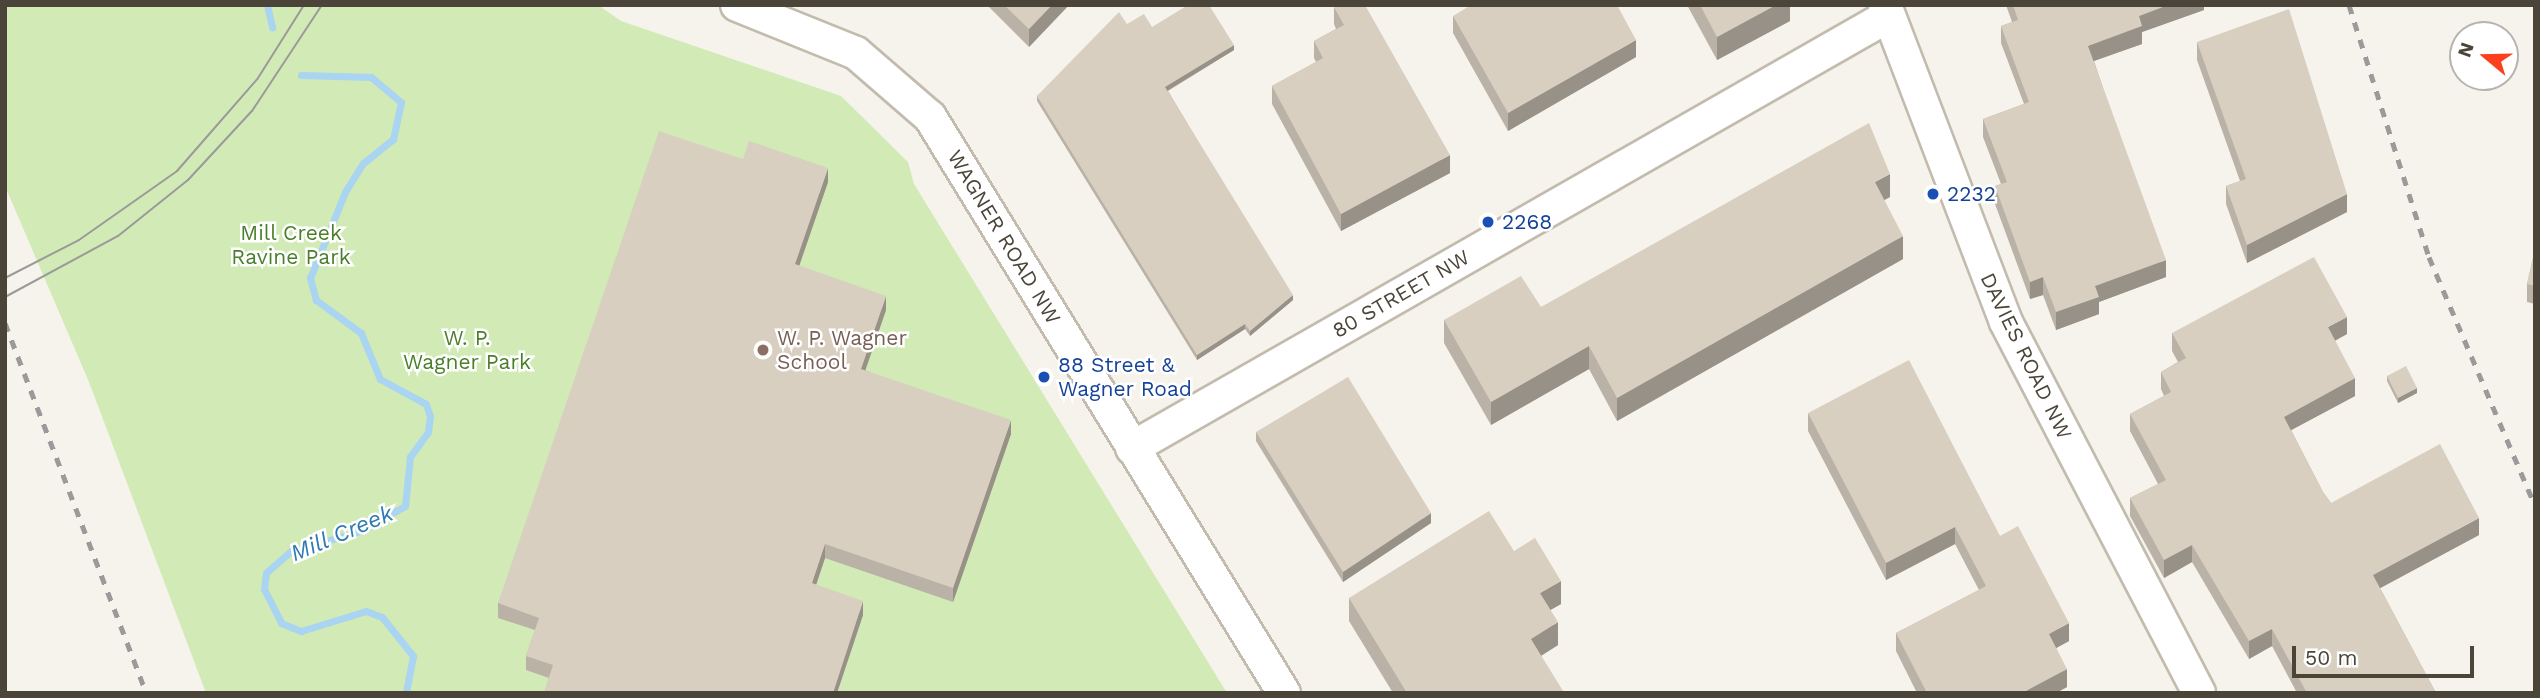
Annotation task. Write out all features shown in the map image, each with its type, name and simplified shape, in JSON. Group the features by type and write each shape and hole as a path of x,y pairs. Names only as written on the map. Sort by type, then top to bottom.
{"street":[{"name":"WAGNER ROAD NW","path":"737,5 856,53 918,103 1284,693"},
{"name":"80 STREET NW","path":"1132,448 1887,11"},
{"name":"DAVIES ROAD NW","path":"1887,11 2003,316 2199,693"}],"green space":[{"name":"W. P. Wagner Park","path":"5,5 598,5 621,21 841,96 908,162 914,184 1227,693 206,693 89,382 5,186"}],"building":[{"path":"1004,5 1052,5 1029,29"},
{"path":"1188,5 1209,5 1234,45 1165,87 1293,295 1250,331 1245,324 1197,355 1037,96 1119,12 1127,24 1144,14 1152,27"},
{"path":"1365,5 1450,155 1341,214 1272,86 1323,58 1314,41 1344,25 1334,7"},
{"path":"1471,5 1617,5 1636,40 1508,113 1453,16"},
{"path":"1700,5 1776,5 1717,37"},
{"path":"2013,5 2168,5 2139,16 2142,26 2088,46 2166,260 2095,286 2099,297 2056,312 2043,277 2030,282 1995,186 2007,182 1983,119 2029,102 2001,26 2018,20"},
{"path":"2289,9 2347,194 2247,245 2226,186 2246,179 2197,42"},
{"path":"1869,123 1890,174 1875,182 1903,236 1617,398 1589,346 1491,402 1444,320 1521,276 1541,307"},
{"path":"659,131 743,159 749,141 828,168 795,264 886,296 861,369 1011,420 953,588 825,544 812,583 863,601 833,693 544,693 553,665 526,656 539,618 498,603"},
{"path":"2535,249 2535,286 2527,284"},
{"path":"2314,257 2347,317 2328,327 2355,378 2284,417 2323,492 2331,503 2440,444 2479,518 2373,575 2436,693 2307,693 2272,629 2249,641 2192,545 2164,560 2130,498 2166,480 2130,414 2171,392 2161,372 2186,358 2172,333"},
{"path":"1909,360 2000,536 2018,526 2069,623 2049,634 2067,669 2022,693 1927,693 1896,633 1986,586 1955,527 1886,563 1808,413"},
{"path":"2406,366 2417,388 2398,398 2387,376"},
{"path":"1348,377 1431,513 1343,572 1256,432"},
{"path":"1489,511 1514,551 1535,538 1561,581 1540,593 1558,622 1531,639 1564,693 1407,693 1349,598"}],"waterway":[{"name":"Mill Creek","path":"267,5 272,27"},
{"name":"Mill Creek","path":"301,75 371,77 401,102 393,139 363,163 345,192 310,278 316,300 361,333 380,379 426,404 430,416 428,432 410,457 405,506 360,531 291,551 266,573 264,589 281,623 301,631 366,611 382,617 413,656 406,693"}],"tram line":[{"path":"5,278 79,240 177,171 258,78 304,5"},
{"path":"5,297 118,236 188,180 252,111 322,5"}],"railway":[{"path":"2349,5 2429,257 2535,506"},
{"path":"5,323 146,693"}],"place":[{"name":"2232","path":"1933,194"},
{"name":"2268","path":"1488,222"},
{"name":"W. P. Wagner School","path":"763,350"},
{"name":"88 Street & Wagner Road","path":"1044,377"}],"park label":[{"name":"Mill Creek Ravine Park","path":"291,245"}]}
